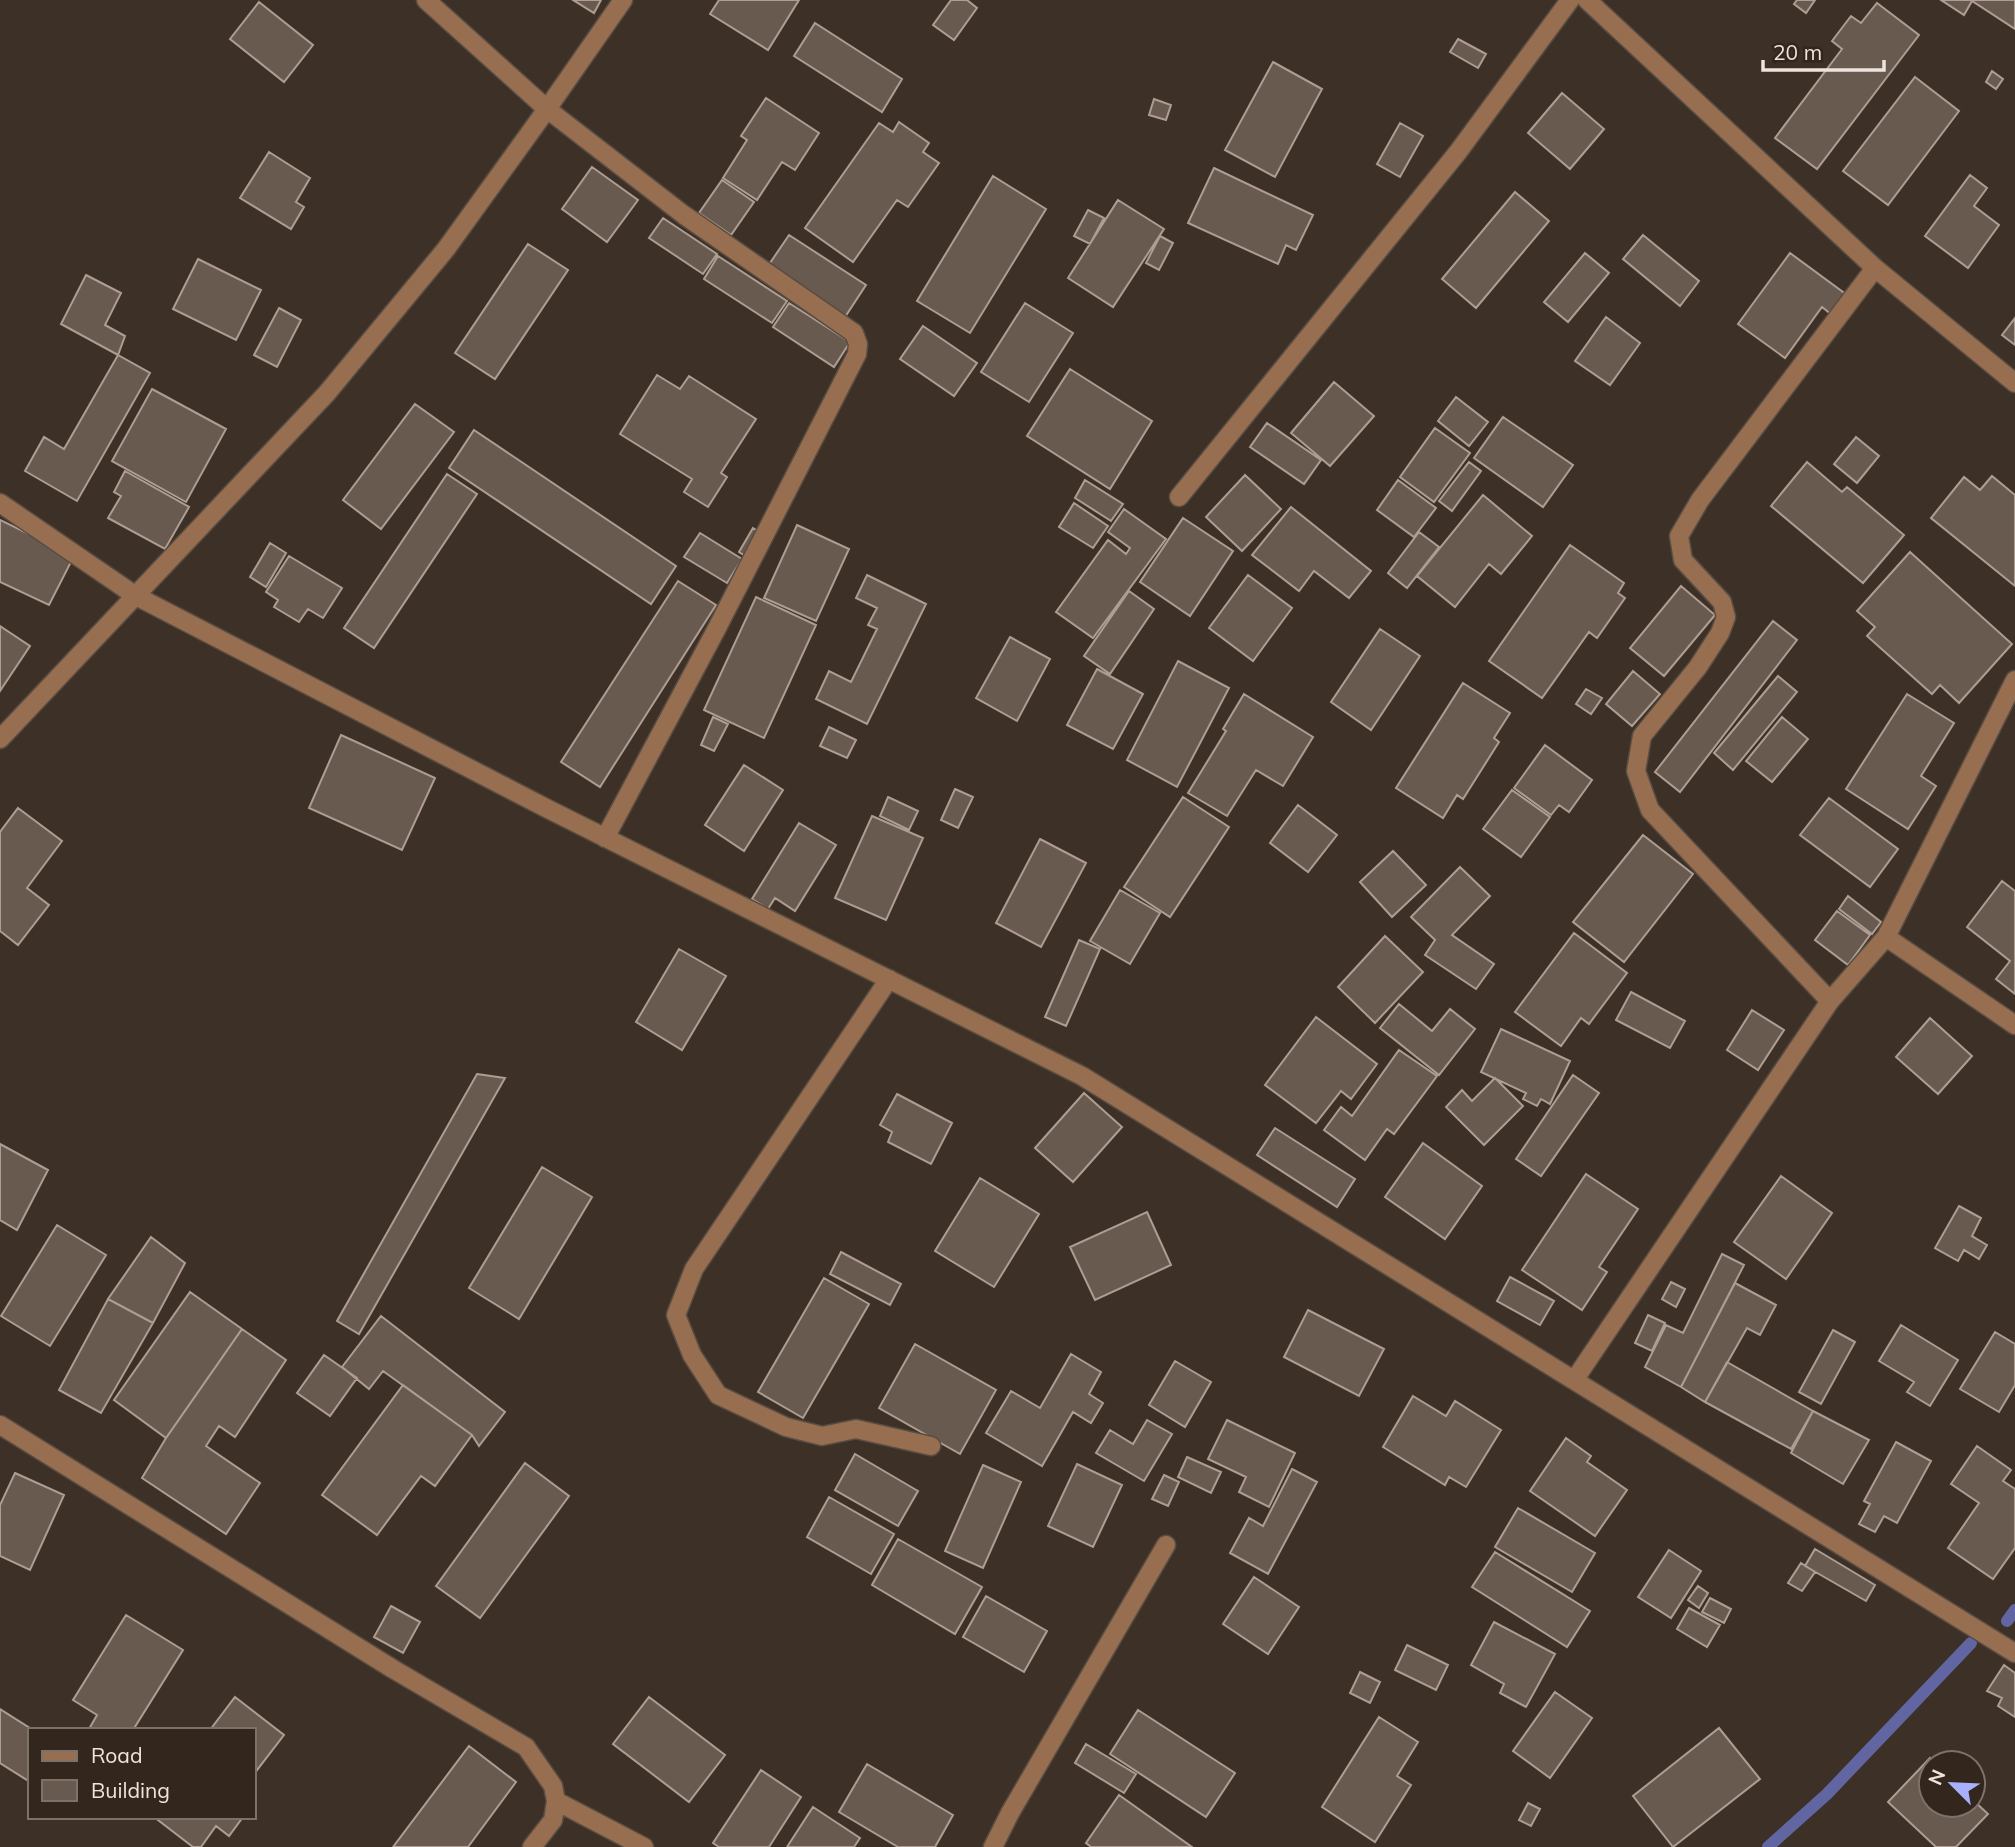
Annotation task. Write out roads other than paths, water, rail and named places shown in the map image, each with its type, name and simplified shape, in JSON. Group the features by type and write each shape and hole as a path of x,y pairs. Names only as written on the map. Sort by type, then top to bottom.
{"street":[{"path":"426,0 547,110 684,215 854,333 858,344 857,354 716,630 605,838"},
{"path":"0,739 327,393 446,249 623,0"},
{"path":"1179,498 1458,152 1570,0"},
{"path":"1587,0 1875,268 2015,383"},
{"path":"1830,1001 1650,810 1636,771 1642,736 1698,667 1720,633 1726,617 1722,602 1683,560 1679,536 1700,500 1875,268"},
{"path":"0,503 136,596 605,838 1082,1076 2015,1653"},
{"path":"1574,1379 1830,1001 1886,937 2015,680"},
{"path":"1886,937 2015,1024"},
{"path":"889,979 694,1269 676,1315 692,1355 718,1395 786,1427 822,1436 856,1429 931,1446"},
{"path":"0,1425 393,1669 526,1747 553,1786 556,1801 553,1820 532,1847"},
{"path":"993,1847 1010,1813 1166,1545"},
{"path":"556,1801 644,1847"}],"waterway":[{"path":"2007,1621 2015,1610"},
{"path":"1768,1847 1827,1794 1971,1643"}]}
